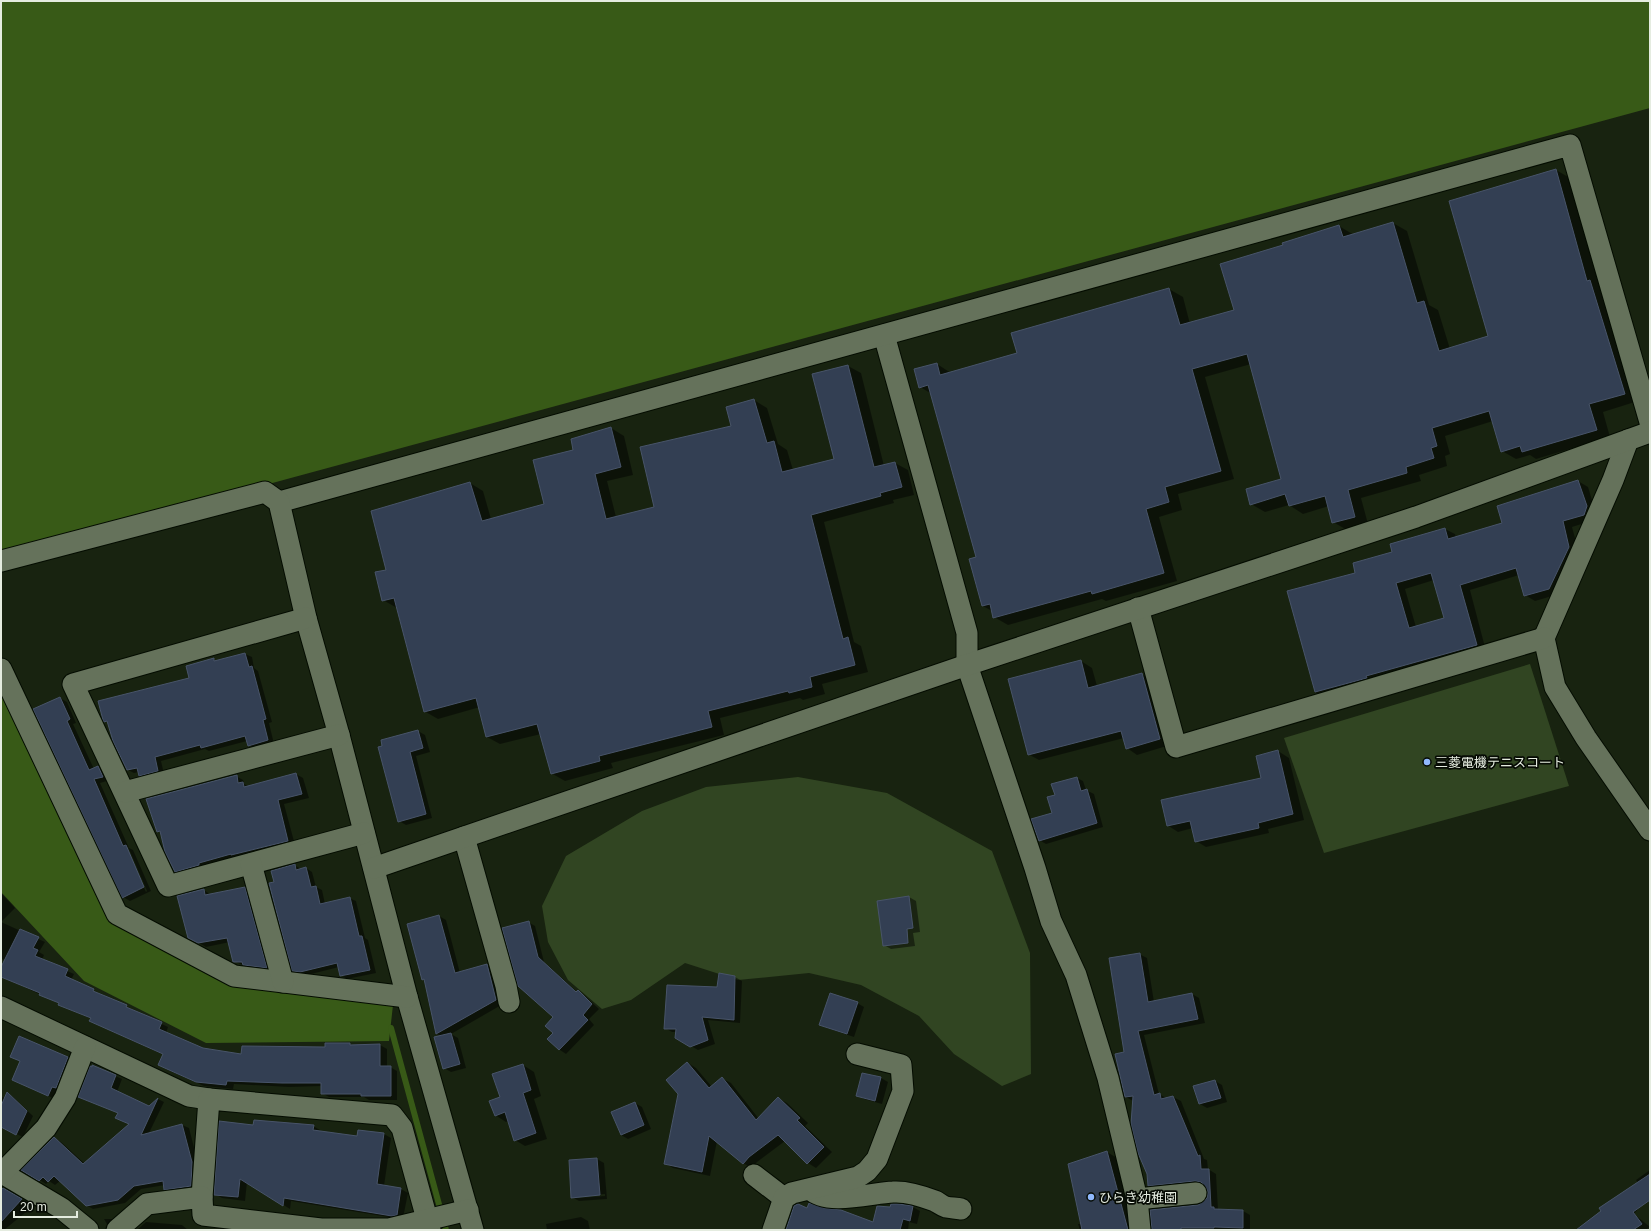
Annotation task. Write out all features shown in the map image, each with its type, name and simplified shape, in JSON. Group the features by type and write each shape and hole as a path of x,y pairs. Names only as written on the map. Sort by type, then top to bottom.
{"street":[{"path":"279,502 1570,145 1650,422"},
{"path":"884,335 967,633 967,665 1035,868 1051,921 1076,975 1108,1078 1137,1199 1140,1230"},
{"path":"374,868 967,665 1416,517 1650,432"},
{"path":"1628,440 1613,480 1544,638 1556,687 1586,738 1650,830"},
{"path":"1,561 265,492 279,502 306,618 374,868 461,1212 472,1230"},
{"path":"1138,608 1176,747 1544,638"},
{"path":"306,618 73,684 168,886 364,833"},
{"path":"1,669 117,914 234,976 407,996"},
{"path":"125,792 339,735"},
{"path":"464,837 506,986 509,1002"},
{"path":"251,864 283,982"},
{"path":"1,1007 189,1096 392,1115 402,1128 430,1223"},
{"path":"85,1047 65,1098 46,1128 3,1168 61,1208 88,1230"},
{"path":"772,1230 784,1198 792,1193 809,1188 858,1177 868,1171 877,1158 903,1091 901,1065 857,1054"},
{"path":"209,1099 202,1197 203,1215 321,1230 389,1229 430,1223 461,1212"},
{"path":"754,1175 784,1198"},
{"path":"809,1188 814,1194 826,1197 863,1196 894,1192 912,1193 935,1201 946,1207 961,1209"},
{"path":"1137,1199 1196,1193"},
{"path":"116,1230 147,1204 202,1197"}],"shaded area":[{"path":"1,1 1650,1 1650,108 1,557"},
{"name":"三菱電機テニスコート","path":"1530,664 1569,786 1324,853 1284,738"},
{"path":"1,681 113,918 236,987 393,1005 389,1041 206,1043 84,981 1,892"},
{"path":"798,777 887,793 992,851 1030,953 1031,1074 1002,1086 954,1054 919,1016 861,985 809,973 738,980 685,963 631,1000 602,1009 568,980 548,942 542,906 566,856 642,811 706,787"}],"building":[{"path":"1556,169 1587,281 1590,280 1625,394 1589,404 1597,430 1522,452 1520,446 1501,452 1489,411 1432,428 1437,446 1431,448 1434,458 1406,467 1407,473 1348,490 1355,517 1332,523 1325,496 1289,506 1285,494 1250,505 1246,489 1281,479 1247,354 1192,369 1221,471 1165,487 1169,502 1146,509 1164,573 1092,594 1091,591 993,618 990,604 982,606 969,559 976,557 928,385 919,388 914,369 937,363 940,375 1017,353 1011,333 1169,288 1180,325 1234,310 1220,264 1283,245 1282,243 1339,225 1343,237 1393,222 1417,303 1424,301 1439,351 1488,336 1449,201"},
{"path":"848,365 874,467 895,462 902,487 880,493 881,496 811,515 843,639 848,637 855,665 810,677 812,687 789,693 788,691 708,711 712,727 599,756 600,761 551,774 537,724 486,737 476,698 424,712 394,598 382,601 375,572 386,570 371,511 470,482 482,521 544,504 533,460 573,450 571,439 611,427 621,467 595,474 606,519 654,507 640,447 731,426 726,407 754,399 767,443 774,441 782,472 834,459 812,374"},
{"path":"1578,480 1587,506 1584,515 1563,521 1569,547 1549,589 1524,596 1516,568 1460,585 1477,645 1315,692 1287,591 1355,573 1353,563 1392,552 1390,544 1445,528 1448,539 1502,523 1497,506","holes":["1431,573 1444,618 1409,628 1396,583"]},
{"path":"245,653 249,667 252,666 266,719 263,720 268,740 248,746 245,736 201,748 200,745 155,757 158,771 139,776 137,768 127,770 113,741 107,721 104,722 103,720 98,701 189,678 186,666 214,658 214,661"},
{"path":"1081,660 1088,688 1142,673 1160,739 1126,749 1121,731 1028,755 1008,679"},
{"path":"60,697 70,719 67,721 89,770 98,766 103,777 94,779 123,846 126,845 144,887 122,898 33,709"},
{"path":"418,730 423,748 410,752 426,814 398,822 378,747 382,746 381,740"},
{"path":"1278,750 1293,814 1258,823 1259,828 1195,842 1190,821 1167,826 1161,800 1261,778 1256,756"},
{"path":"296,773 302,794 278,800 288,841 231,854 199,863 199,865 175,872 165,852 160,831 157,832 146,799 237,775 238,783 243,782 244,787"},
{"path":"1077,777 1081,791 1087,789 1097,823 1039,841 1031,819 1052,813 1047,797 1055,795 1051,784"},
{"path":"295,864 296,870 306,867 311,887 316,886 320,904 350,897 359,936 362,936 370,970 340,976 337,963 300,972 292,971 269,883 274,882 271,871"},
{"path":"245,887 267,968 243,965 242,962 233,962 227,938 198,943 188,938 177,896 204,889 205,895"},
{"path":"909,896 913,928 907,929 908,943 883,946 877,901"},
{"path":"439,915 455,973 487,964 496,1000 436,1034 424,979 422,980 407,924"},
{"path":"529,921 538,957 576,992 578,990 592,1004 583,1015 588,1020 559,1050 547,1039 553,1033 545,1026 553,1017 518,986 502,928"},
{"path":"20,929 39,937 33,948 38,950 35,956 68,969 65,976 94,989 93,991 127,1005 126,1007 162,1022 159,1029 203,1048 241,1054 242,1046 325,1047 325,1043 350,1043 350,1045 380,1044 380,1066 391,1066 391,1096 321,1094 321,1083 227,1081 226,1085 196,1082 158,1065 163,1054 89,1021 91,1018 58,1005 59,1003 39,995 40,993 1,977 1,967"},
{"path":"1140,953 1148,1002 1192,993 1198,1019 1138,1031 1154,1095 1160,1093 1161,1099 1173,1096 1198,1156 1200,1155 1201,1169 1209,1169 1211,1207 1214,1207 1214,1209 1243,1210 1243,1228 1214,1227 1181,1228 1181,1230 1152,1230 1150,1210 1198,1205 1207,1198 1208,1192 1201,1182 1195,1181 1148,1186 1147,1174 1138,1153 1131,1124 1133,1096 1125,1097 1115,1054 1124,1052 1109,958"},
{"path":"719,973 735,976 734,1020 702,1017 708,1040 690,1047 675,1038 676,1029 664,1029 667,985 717,987"},
{"path":"830,993 858,1002 847,1034 819,1025"},
{"path":"451,1033 460,1064 443,1069 434,1037"},
{"path":"19,1036 68,1057 56,1088 52,1087 48,1096 12,1080 20,1061 10,1057"},
{"path":"687,1062 709,1088 722,1077 756,1120 778,1097 800,1118 797,1120 824,1147 807,1164 778,1135 749,1157 743,1164 709,1136 702,1172 664,1164 678,1094 666,1080"},
{"path":"523,1064 531,1090 523,1093 536,1133 514,1141 505,1112 495,1116 489,1101 500,1097 492,1074"},
{"path":"92,1065 116,1075 111,1088 149,1106 158,1098 141,1135 182,1124 192,1162 191,1186 164,1190 163,1181 134,1186 118,1200 86,1206 54,1176 48,1182 43,1177 39,1181 21,1170 54,1137 83,1164 129,1124 115,1118 118,1113 78,1097 90,1066 92,1067"},
{"path":"862,1073 881,1077 875,1101 856,1096"},
{"path":"1215,1080 1221,1098 1199,1104 1193,1086"},
{"path":"7,1092 27,1111 16,1135 1,1127 1,1106"},
{"path":"635,1102 644,1125 621,1135 611,1112"},
{"path":"254,1120 314,1125 313,1130 357,1136 358,1130 384,1133 377,1184 401,1188 397,1215 392,1216 284,1198 283,1206 240,1179 238,1197 214,1195 219,1121 253,1125"},
{"path":"1107,1151 1128,1230 1082,1230 1068,1164"},
{"path":"597,1158 600,1195 571,1198 569,1160"},
{"path":"1650,1174 1650,1200 1633,1212 1642,1224 1633,1230 1576,1230 1601,1211 1599,1208"},
{"path":"3,1188 22,1199 1,1222 1,1190"},
{"path":"809,1203 824,1208 841,1210 873,1222 877,1206 890,1207 891,1204 898,1204 913,1206 910,1221 903,1219 900,1230 786,1230 794,1206 798,1204 807,1208"}],"waterway":[{"path":"391,1028 446,1230"}],"place":[{"name":"三菱電機テニスコート","path":"1427,762"},
{"name":"ひらき幼稚園","path":"1091,1197"}]}
